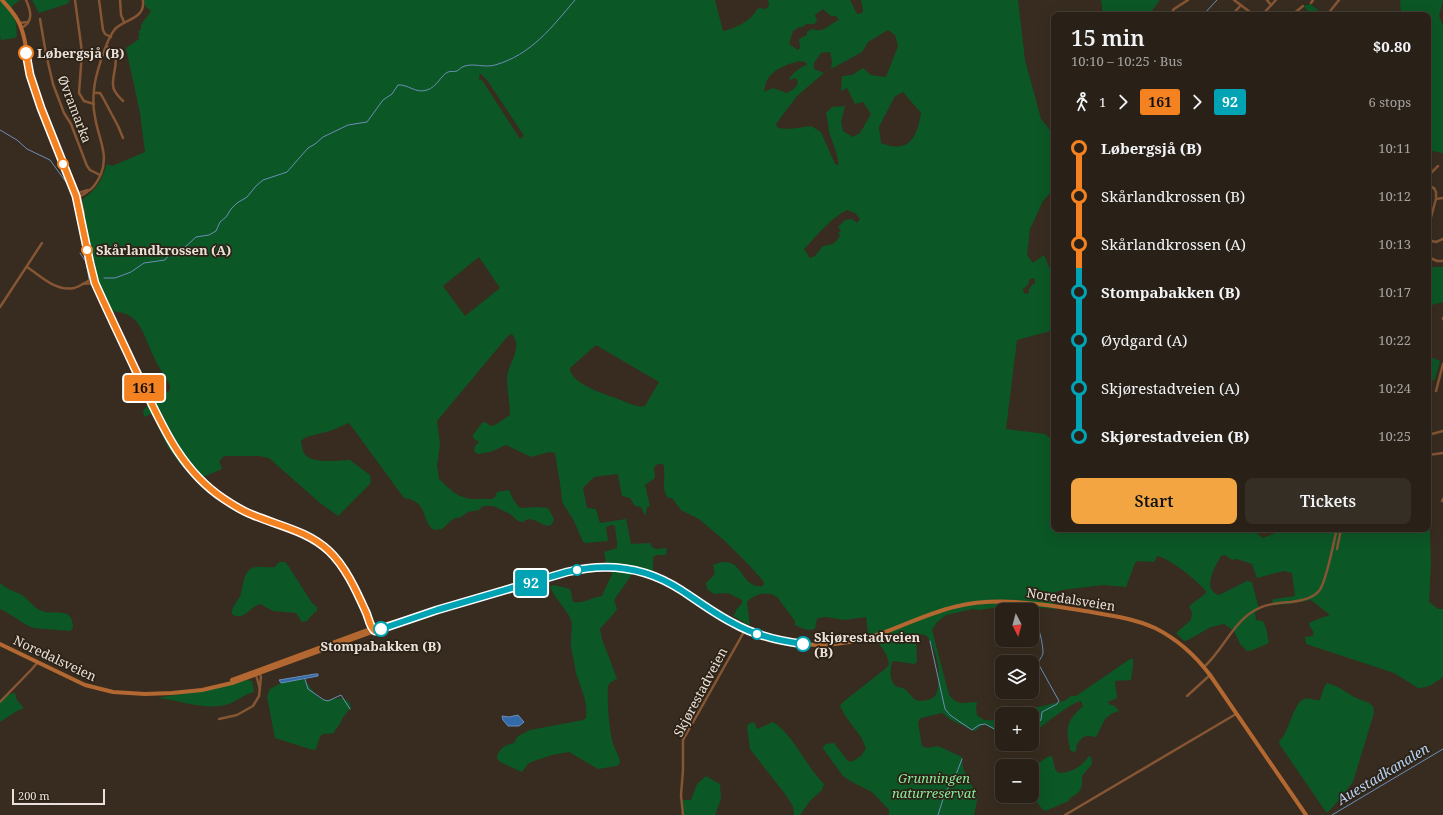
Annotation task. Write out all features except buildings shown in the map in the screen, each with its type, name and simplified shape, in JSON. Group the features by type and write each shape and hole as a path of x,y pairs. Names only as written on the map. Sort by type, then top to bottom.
{"main road":[{"path":"2,0 13,13 21,28 32,82 45,120 78,195 94,280 165,431 176,450 190,468 211,489 234,505 253,515 305,535 323,546 333,555 341,565 367,612 374,629"},
{"name":"Noredalsveien","path":"0,644 85,685 113,692 145,694 172,693 202,690 220,685 257,673 374,629 576,570 592,567 614,567 644,572 663,580 723,618 745,629 763,636 792,642 816,644 839,643 869,637 933,613 959,606 993,601 1025,602 1116,616 1140,622 1157,629 1175,640 1189,652 1210,675 1306,815"}],"street":[{"path":"21,28 30,18 30,10 26,0"},
{"path":"75,0 82,52 79,93 81,98 86,102 94,104"},
{"path":"99,0 103,30 110,37"},
{"path":"120,0 121,15 124,22"},
{"path":"1172,12 1174,8 1188,0"},
{"path":"1234,0 1250,12"},
{"path":"1267,0 1272,5"},
{"path":"1265,12 1276,0"},
{"path":"1329,12 1339,0"},
{"path":"78,195 84,195 96,184 104,165 104,154 94,104 94,93 98,71 110,37 124,22 134,18 140,13 143,8 143,1"},
{"path":"1235,12 1241,5"},
{"path":"1296,12 1303,6"},
{"name":"Øvramarka","path":"40,19 48,66 64,113 71,124 87,166 90,170 100,175"},
{"path":"19,23 28,22"},
{"path":"107,47 112,50 115,57 116,65 113,87 115,92 123,101"},
{"path":"94,93 102,96 123,138"},
{"path":"1431,173 1438,166"},
{"path":"1431,187 1435,190 1436,199 1431,217"},
{"path":"1436,199 1443,198"},
{"path":"1431,241 1436,242 1443,239"},
{"path":"0,307 42,244"},
{"path":"1431,259 1443,261"},
{"path":"27,267 57,287 68,288 94,280"},
{"path":"1436,390 1443,364"},
{"path":"1431,434 1443,431"},
{"path":"1431,455 1443,453"},
{"path":"1204,667 1213,658 1238,625 1253,611 1272,604 1304,600 1318,591 1324,581 1336,532"},
{"path":"1337,549 1340,532"},
{"name":"Skjørestadveien","path":"683,815 681,795 683,740 745,629"},
{"path":"0,702 32,670 38,661"},
{"path":"219,719 237,715 253,706 259,696 260,689 257,684 257,673"},
{"path":"1187,696 1210,675"},
{"path":"1065,815 1236,714"}],"green space":[{"path":"0,0 20,0 12,6 13,16 16,23 17,36 15,38 1,40"},
{"path":"32,0 70,0 67,4 39,13"},
{"name":"Grunningen naturreservat","path":"144,0 715,0 723,31 733,28 748,20 758,8 765,9 769,6 768,0 850,0 857,14 862,13 863,10 861,0 1018,0 1025,60 1041,119 1051,131 1051,192 1043,201 1030,229 1027,255 1033,263 1044,255 1051,272 1051,331 1017,340 1006,429 1045,434 1051,439 1051,532 1255,532 1263,538 1276,532 1430,532 1431,562 1429,602 1438,609 1443,609 1443,677 1429,686 1418,688 1394,673 1306,644 1305,637 1313,636 1313,631 1309,623 1330,615 1311,600 1273,605 1272,601 1274,599 1295,596 1292,573 1283,571 1257,578 1252,564 1237,559 1232,560 1225,555 1221,556 1213,572 1210,583 1211,588 1219,595 1247,581 1252,582 1259,609 1255,613 1256,620 1263,621 1269,643 1247,651 1240,644 1234,631 1224,624 1211,627 1184,641 1176,633 1191,620 1192,613 1189,606 1205,594 1206,591 1183,570 1162,557 1157,556 1154,562 1138,561 1135,563 1126,587 1103,585 1056,592 1050,597 1050,600 1054,602 1056,609 1039,608 1039,603 995,603 995,608 978,610 973,609 946,615 937,622 932,630 949,695 959,702 977,702 977,715 985,720 995,721 995,731 985,724 975,731 972,730 951,720 942,713 921,718 918,722 922,746 927,748 938,746 962,757 965,771 977,796 974,815 889,815 889,810 872,792 843,776 823,747 826,744 834,743 847,760 851,762 861,756 866,748 861,737 846,717 840,706 889,665 881,646 873,641 869,642 866,617 844,620 827,617 818,618 815,628 810,630 805,629 795,625 795,621 777,597 765,593 753,597 747,602 750,626 735,617 733,615 742,603 742,600 728,593 714,594 707,589 706,583 715,574 713,565 723,562 731,563 749,582 755,586 763,586 764,582 726,542 699,519 681,510 672,498 668,498 664,490 663,464 658,464 654,467 655,478 645,485 650,506 647,507 645,516 641,507 635,506 630,498 622,496 617,474 594,477 583,488 587,508 596,509 600,523 626,519 631,544 650,543 652,547 656,549 666,548 667,552 665,555 657,555 653,557 653,574 651,578 633,573 614,600 617,609 600,629 602,639 617,679 611,682 608,686 608,699 612,741 620,763 617,766 598,769 569,752 552,755 531,762 522,772 500,762 497,755 502,748 514,743 518,736 530,730 583,720 586,718 587,712 585,701 576,673 571,648 571,620 551,590 550,586 554,585 570,589 573,602 581,602 602,596 612,574 612,571 607,567 604,552 617,548 615,526 612,525 606,527 608,541 583,542 574,521 562,502 555,453 549,452 531,457 506,445 490,452 478,454 474,451 475,446 479,442 473,438 473,435 482,423 485,422 491,426 495,425 510,415 507,379 516,351 515,340 512,334 508,336 437,421 440,444 437,465 439,479 453,492 470,499 492,499 495,497 497,492 509,490 514,501 520,508 548,508 554,519 548,526 531,519 525,520 524,522 518,521 510,514 493,506 483,506 479,510 468,512 461,517 453,519 442,529 434,530 427,522 424,512 418,503 404,498 349,423 330,431 306,437 301,441 303,452 308,457 332,461 350,460 370,475 370,484 338,516 320,503 269,458 259,456 224,456 219,461 222,468 220,470 196,480 181,465 167,446 154,417 151,414 144,417 143,411 147,406 170,390 170,385 156,362 139,325 128,315 110,311 97,284 90,255 83,205 83,199 98,184 107,164 112,166 145,152 140,113 126,48 139,39 138,37 140,35 138,32 141,29 141,25 151,11 145,6","holes":["823,9 831,16 836,16 839,20 823,29 812,29 807,32 807,35 799,39 800,48 798,50 789,44 793,31 799,27 803,27 806,24 814,24 817,21 815,15","888,30 895,35 898,46 886,77 871,75 863,68 852,75 842,76 841,91 847,88 855,104 863,102 871,114 860,133 853,137 843,131 841,122 845,106 832,107 826,113 829,132 839,165 835,164 821,132 811,126 789,129 778,128 776,124 797,96 824,73 814,69 814,63 821,53 830,52 832,61 831,69 862,52 868,42","800,61 805,62 807,65 796,71 789,80 796,78 798,83 795,88 787,93 773,88 764,92 767,80 773,72 782,67","480,73 487,80 524,136 520,139 482,80 479,79","903,92 921,113 917,130 910,142 905,145 891,146 881,143 879,127 895,96","847,210 855,213 860,219 857,223 852,219 845,220 838,227 841,231 838,233 840,236 836,241 831,245 823,246 815,256 810,258 804,249 835,218","479,257 500,288 465,316 443,286","1032,278 1035,279 1035,283 1029,289 1029,293 1025,294 1023,289 1028,285 1029,280","596,345 659,382 645,406 638,406 589,388 575,379 570,368","921,634 927,636 934,650 938,665 938,688 936,695 928,700 919,701 914,699 905,689 895,686 890,672 892,662 894,661 915,664 917,661 916,639"]},
{"path":"1101,0 1160,0 1151,12 1103,12"},
{"path":"1401,0 1443,0 1439,16 1443,26 1443,153 1431,151 1431,12 1401,12"},
{"path":"1310,4 1318,10 1317,12 1309,12 1304,6"},
{"path":"1431,267 1443,267 1443,302 1431,305"},
{"path":"1431,357 1440,361 1435,379 1431,382"},
{"path":"279,562 285,562 289,567 312,603 317,607 317,611 307,621 302,622 296,613 273,611 260,604 243,615 236,616 232,614 234,606 241,594 245,576 249,570 258,567 275,567"},
{"path":"0,583 8,589 22,595 36,608 42,611 62,613 70,616 73,628 70,631 33,628 24,624 9,613 0,609"},
{"path":"1130,659 1133,659 1131,680 1115,681 1117,698 1108,702 1109,704 1115,706 1119,711 1111,714 1105,719 1096,737 1083,737 1077,744 1076,751 1073,752 1070,750 1068,726 1073,717 1083,706 1081,701 1066,708 1039,728 1038,707 1064,701 1071,696 1076,696"},
{"path":"304,679 316,695 322,699 343,698 350,703 351,708 343,717 334,733 323,734 320,736 316,749 313,750 275,738 267,697 270,689 281,683"},
{"path":"247,680 252,681 254,692 225,705 199,706 157,698 198,691"},
{"path":"1327,683 1369,703 1373,706 1374,713 1353,782 1340,799 1328,812 1326,812 1280,745 1279,741 1285,734 1299,702 1306,698 1320,700 1324,687"},
{"path":"15,693 17,700 24,708 0,722 0,700 5,695"},
{"path":"754,722 757,729 773,722 780,727 787,734 824,784 822,790 810,801 800,815 794,815 793,806 785,794 750,749 747,727 748,724"},
{"path":"1052,756 1055,769 1059,773 1076,768 1089,756 1091,757 1092,764 1082,776 1082,785 1080,790 1069,799 1069,801 1045,811 1038,803 1039,763 1047,757"},
{"path":"706,776 720,784 721,799 715,815 684,815 681,800 691,800 697,784"}],"water":[{"path":"318,674 318,676 281,683 279,680"},
{"path":"518,715 524,722 519,726 508,726 503,720 502,716 509,717"}],"waterway":[{"path":"104,278 115,278 131,272 144,263 165,260 173,249 183,249 196,237 209,235 216,231 220,222 226,217 231,209 247,197 263,180 287,172 308,148 323,137 348,125 367,122 383,100 392,94 398,85 419,91 427,90 434,86 448,72 457,71 468,65 495,65 519,54 540,39 575,0"},
{"path":"1206,12 1217,0"},
{"path":"0,130 17,140 27,149 50,160 66,182"},
{"path":"80,253 86,262 89,279"},
{"path":"1039,630 1043,653 1039,665 1059,701 1057,704 1042,712 1041,720 1039,721"},
{"path":"930,641 945,709 950,715 972,730 979,725 985,724 995,729"},
{"path":"305,679 308,689 324,700 328,701 341,695 350,709"},
{"name":"Auestadkanalen","path":"1332,815 1443,749"},
{"path":"938,815 945,793 955,777 962,759"}],"bus line":[{"name":"161","path":"26,53 30,75 45,120 76,196 95,283 167,435 176,450 198,477 222,498 243,511 310,537 328,550 341,565 367,612 371,628 375,631 381,629"},
{"name":"92","path":"381,629 413,617 567,572 606,566 633,569 655,576 672,584 732,623 763,636 803,644"}],"place":[{"name":"Løbergsjå (B)","path":"26,53"},
{"name":"Skårlandkrossen (A)","path":"87,250"},
{"name":"Stompabakken (B)","path":"381,629"},
{"name":"Skjørestadveien (B)","path":"803,644"}]}
